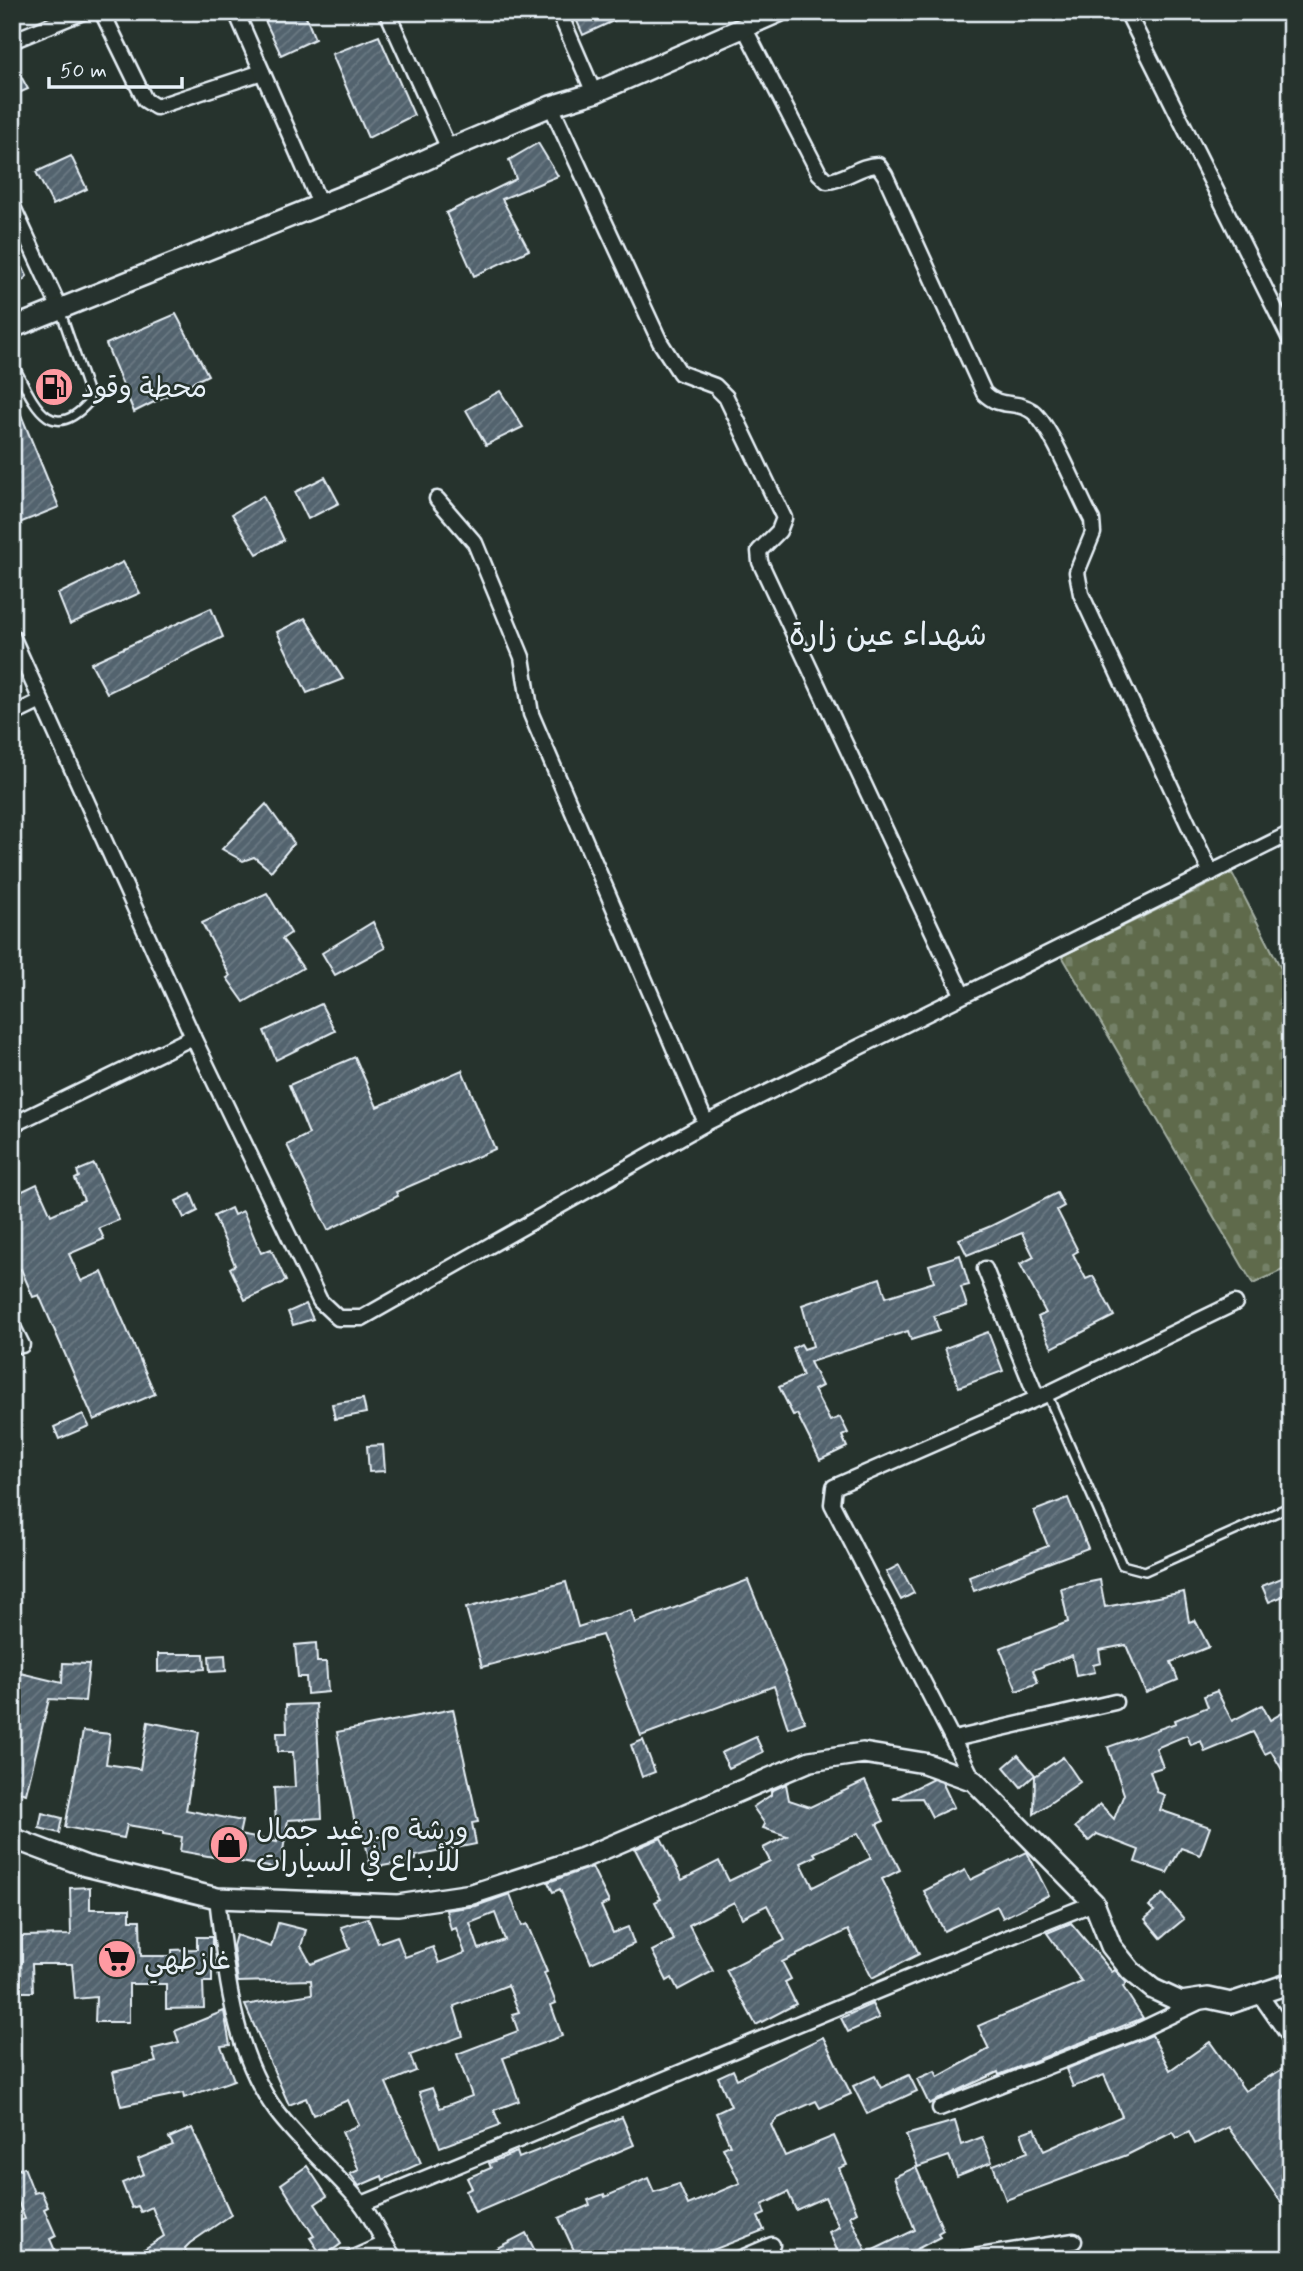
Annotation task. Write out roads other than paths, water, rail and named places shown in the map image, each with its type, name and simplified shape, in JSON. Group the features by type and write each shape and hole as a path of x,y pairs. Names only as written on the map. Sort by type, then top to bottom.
{"street":[{"path":"12,41 83,12"},
{"path":"102,12 145,100 156,107 262,72"},
{"path":"236,12 320,204"},
{"path":"387,12 449,149"},
{"path":"559,12 594,93"},
{"path":"1127,12 1291,341"},
{"path":"12,328 320,204 551,106 594,93 774,13"},
{"path":"744,27 819,173 827,181 839,180 866,165 878,165 984,393 998,405 1019,405 1040,418 1092,520 1093,533 1077,572 1081,594 1211,873"},
{"path":"551,106 660,342 680,373 715,386 726,397 784,518 779,531 760,551 761,562 962,994"},
{"path":"12,205 60,309"},
{"path":"437,499 475,543 522,657 531,714 706,1123"},
{"path":"12,636 193,1037 320,1301 338,1318 362,1318 706,1123 1291,833"},
{"path":"12,715 41,701"},
{"path":"12,1125 193,1037"},
{"path":"985,1269 1042,1396"},
{"path":"1235,1303 1042,1396 838,1483 831,1495 974,1781 1094,1903 1111,1945 1130,1971 1153,1989 1181,2002 1208,1998 1231,2003 1291,1983"},
{"path":"12,1325 22,1345"},
{"path":"954,1739 1115,1702"},
{"path":"12,1838 86,1866 217,1898 398,1905 472,1894 583,1858 810,1761 863,1753 924,1763 974,1781"},
{"path":"217,1898 225,1965 240,2037 255,2076 284,2121 362,2204 395,2259"},
{"path":"362,2204 630,2096 871,1992 1094,1903"},
{"path":"1260,1995 1291,2039"},
{"path":"940,2108 1136,2032 1208,1998"},
{"path":"962,2259 1074,2242"},
{"path":"351,2259 385,2244"},
{"path":"739,2259 772,2245"}],"lane":[{"path":"12,362 40,412 48,420 60,422 81,410 89,401 88,391 60,309"},
{"path":"1042,1396 1122,1565 1145,1571 1291,1506"}],"place":[{"name":"محطة وقود","path":"54,387"},
{"name":"ورشة م.رغيد جمال للأبداع في السيارات","path":"229,1845"},
{"name":"غازطهي","path":"117,1959"}],"district":[{"name":"شهداء عين زارة","path":"888,634"}]}
